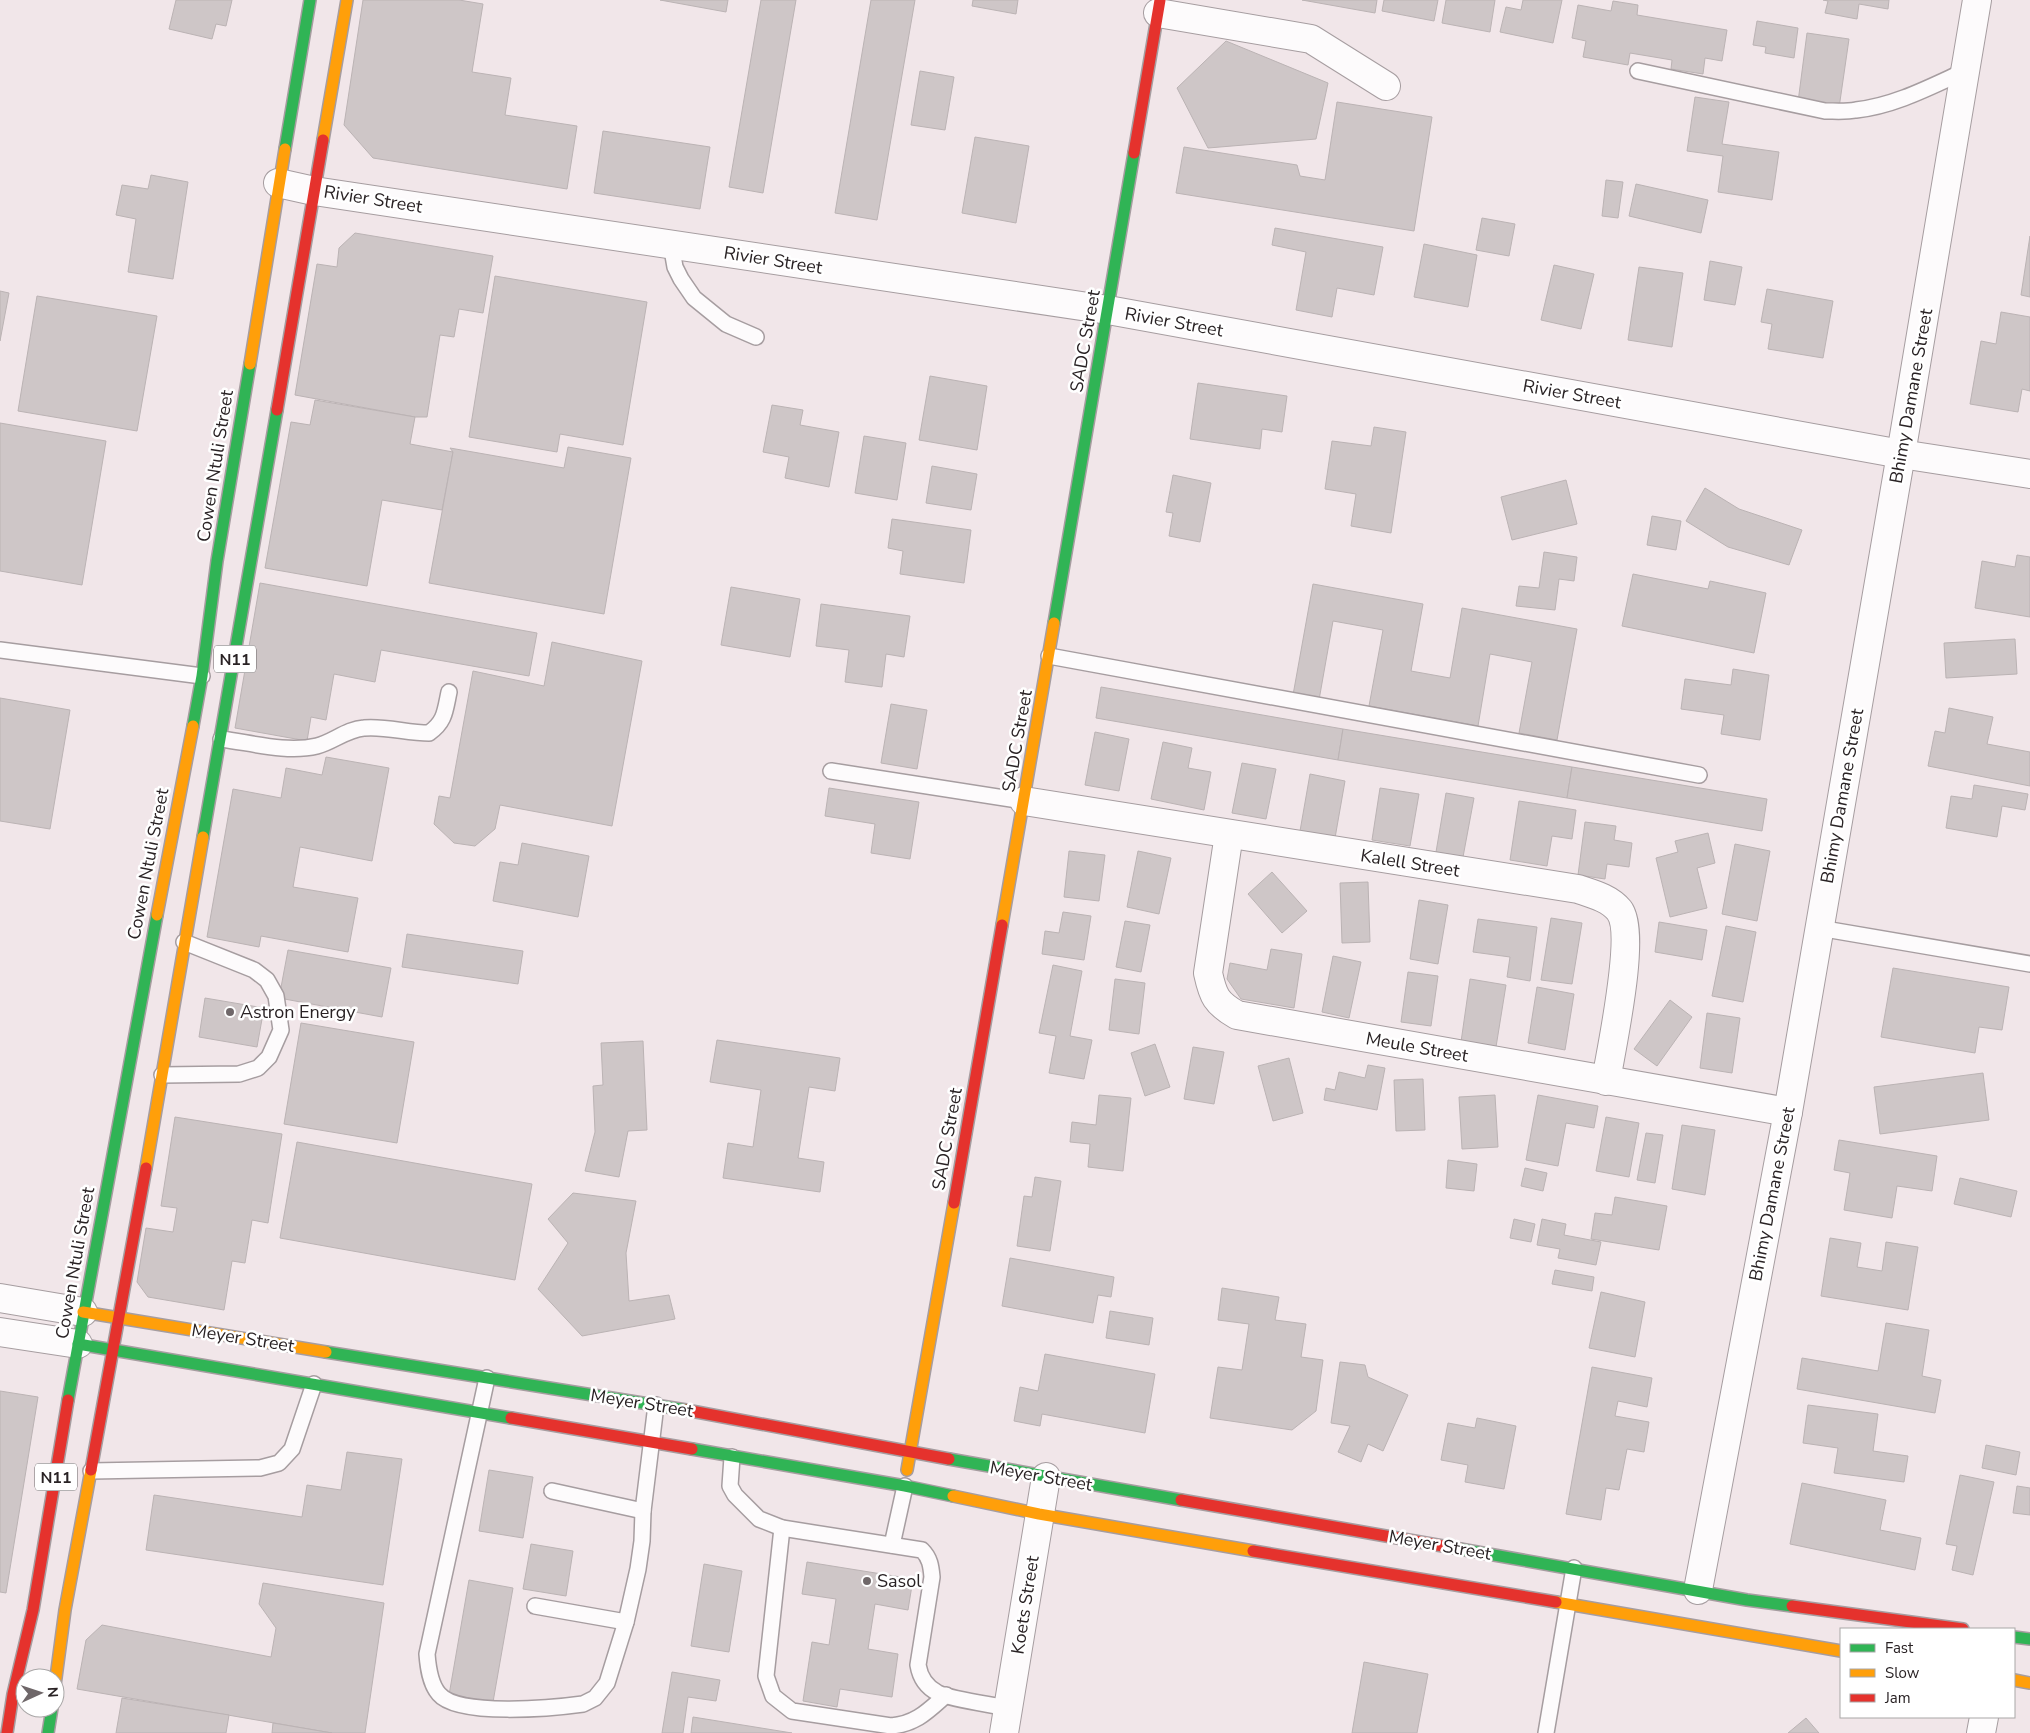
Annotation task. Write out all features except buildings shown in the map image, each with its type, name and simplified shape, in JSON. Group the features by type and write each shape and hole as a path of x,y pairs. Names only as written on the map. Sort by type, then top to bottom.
{"main road":[{"name":"Cowen Ntuli Street","path":"7,1733 13,1694 33,1610 83,1312 202,676 218,561 278,183 310,0"},
{"name":"N11","path":"57,1668 65,1610 114,1350 221,739 347,0"},
{"name":"SADC Street","path":"905,1486 1159,7"},
{"name":"Meyer Street","path":"83,1312 656,1405 1046,1478 1574,1568 1747,1600 1956,1628"},
{"path":"78,1344 905,1486 1039,1514 1840,1651"},
{"path":"2015,1637 2030,1640"},
{"path":"2015,1680 2030,1683"},
{"path":"48,1733 50,1718"}],"street":[{"name":"Bhimy Damane Street","path":"1698,1590 1788,1112 1902,454 1977,0"},
{"path":"1159,7 1311,39 1386,86"},
{"name":"Rivier Street","path":"278,183 1108,310 1902,454 2030,474"},
{"name":"Kalell Street","path":"1024,801 1578,889 1603,898 1620,911 1626,929 1626,953 1606,1081"},
{"name":"Meule Street","path":"1229,834 1208,973 1212,991 1222,1007 1237,1015 1788,1112"},
{"path":"0,1298 83,1312"},
{"path":"0,1332 78,1344"},
{"name":"Koets Street","path":"1006,1720 1046,1478"},
{"path":"1981,1733 1984,1718"}],"lane":[{"path":"1638,71 1825,111 1856,110 1879,105 1911,95 1965,71"},
{"path":"671,244 675,267 694,298 726,324 756,336"},
{"path":"0,650 202,676"},
{"path":"1049,656 1699,776"},
{"path":"221,739 298,748 318,746 361,728 383,727 429,734 442,721 449,692"},
{"path":"831,771 1024,801"},
{"path":"1819,928 2030,964"},
{"path":"162,1075 239,1074 258,1068 269,1057 281,1030 276,996 267,980 254,970 184,942"},
{"path":"487,1378 428,1654 428,1668 432,1682 439,1694 450,1703 474,1708 495,1709 583,1704 595,1698 607,1683 626,1622 638,1569 642,1541 642,1511 656,1405"},
{"path":"91,1471 260,1468 279,1463 292,1449 314,1384"},
{"path":"732,1457 730,1486 735,1495 759,1519 782,1528 922,1550 927,1555 931,1565 932,1577 918,1665 920,1675 924,1682 937,1692 1006,1720"},
{"path":"892,1545 905,1486"},
{"path":"552,1491 642,1511"},
{"path":"782,1528 766,1676 772,1696 792,1711 892,1726 905,1724 920,1718 946,1695"},
{"path":"1546,1733 1574,1568"},
{"path":"535,1606 626,1622"}],"traffic: fast":[{"path":"285,149 310,0"},
{"path":"1054,623 1134,153"},
{"path":"193,726 202,676 217,561 250,364"},
{"path":"203,837 277,410"},
{"path":"68,1400 157,915"},
{"path":"78,1344 511,1418"},
{"path":"326,1352 686,1410"},
{"path":"692,1449 953,1496"},
{"path":"949,1459 1181,1500"},
{"path":"1460,1549 1747,1600 1792,1606"},
{"path":"2015,1637 2030,1639"},
{"path":"48,1733 50,1718"}],"traffic: slow":[{"path":"323,140 347,0"},
{"path":"250,364 285,149"},
{"path":"1002,925 1054,623"},
{"path":"157,915 193,726"},
{"path":"146,1168 203,837"},
{"path":"907,1470 954,1203"},
{"path":"83,1312 326,1352"},
{"path":"57,1668 65,1610 91,1470"},
{"path":"953,1496 1039,1514 1253,1551"},
{"path":"1556,1602 1840,1651"},
{"path":"2015,1680 2030,1683"}],"traffic: jam":[{"path":"1134,153 1160,0"},
{"path":"277,410 323,140"},
{"path":"954,1203 1002,925"},
{"path":"91,1470 146,1168"},
{"path":"7,1733 13,1694 33,1610 68,1400"},
{"path":"686,1410 949,1459"},
{"path":"511,1418 692,1449"},
{"path":"1181,1500 1460,1549"},
{"path":"1253,1551 1556,1602"},
{"path":"1792,1606 1956,1628"}],"place":[{"name":"Astron Energy","path":"230,1012"},
{"name":"Sasol","path":"867,1581"}]}
